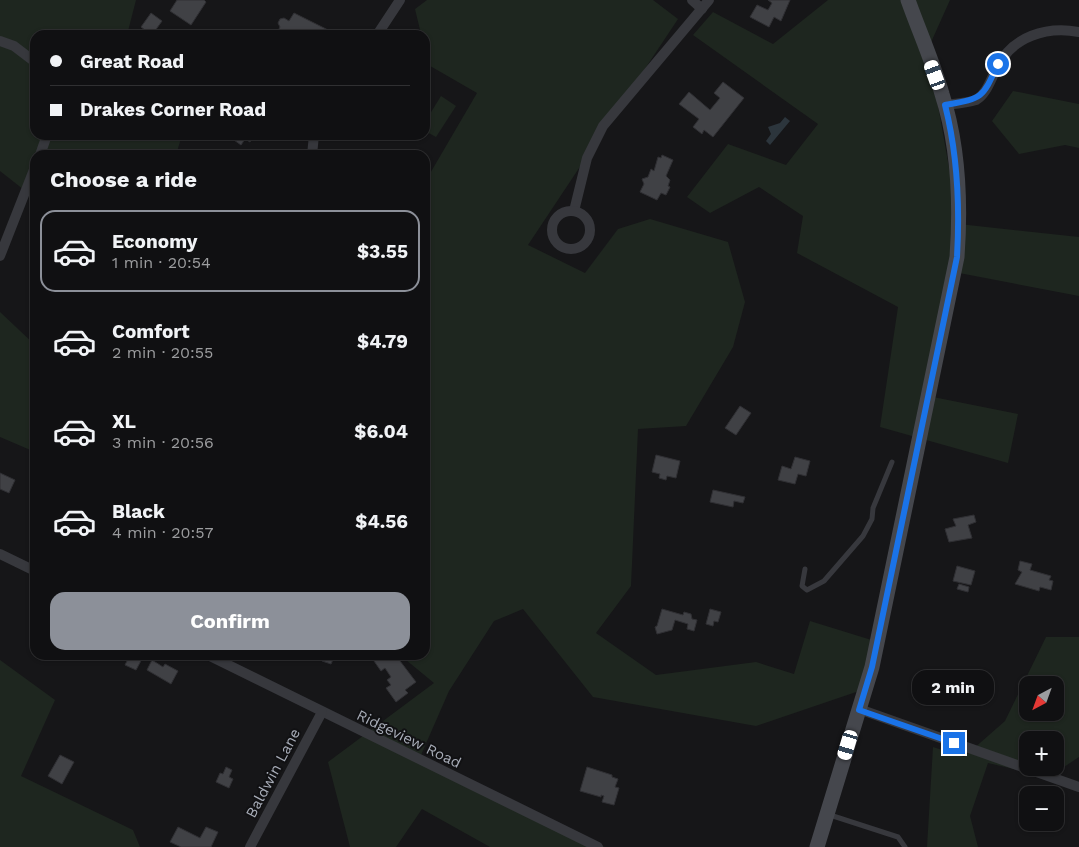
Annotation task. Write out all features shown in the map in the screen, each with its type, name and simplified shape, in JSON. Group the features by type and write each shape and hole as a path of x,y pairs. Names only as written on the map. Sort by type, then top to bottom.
{"street":[{"path":"380,30 400,0"},
{"path":"692,0 702,9"},
{"path":"574,211 587,158 603,126 709,0"},
{"path":"818,847 872,667 957,257 959,197 957,171 945,105 908,0"},
{"path":"945,105 976,100 986,90 1005,54 1025,38 1054,29 1079,32"},
{"path":"0,41 14,46 30,58"},
{"path":"0,256 30,180"},
{"path":"0,554 30,569"},
{"name":"Ridgeview Road","path":"218,660 598,847"},
{"path":"859,710 1079,787"},
{"name":"Baldwin Lane","path":"250,847 322,712"}],"lane":[{"path":"805,569 802,586 807,590 824,581 863,536 872,519 873,508 892,462"},
{"path":"827,814 898,836 906,847"}],"shaded area":[{"path":"0,0 136,0 128,30 30,30 30,140 180,140 178,150 30,150 30,189 28,193 0,171"},
{"path":"427,0 653,0 678,19 528,245 585,273 618,229 650,219 728,242 745,302 733,347 686,426 638,429 631,586 596,633 656,675 756,662 794,674 810,621 878,642 862,690 756,726 593,697 523,609 494,621 449,691 421,755 605,847 490,847 422,809 396,847 350,847 328,762 434,683 406,660 430,660 430,173 477,93 430,66 430,30 420,30 415,9"},
{"path":"828,0 950,0 928,49 959,224 1079,237 1079,296 954,272 928,396 1018,414 1008,463 880,427 898,307 797,253 803,216 759,187 710,213 687,197 728,144 786,165 818,124 693,35 713,12 773,44"},
{"path":"1013,91 1079,104 1079,148 1065,145 1019,154 992,121"},
{"path":"441,96 456,106 436,137 430,134 430,114"},
{"path":"785,117 790,121 770,145 766,141 771,134 768,127 780,123"},
{"path":"0,312 30,340 30,450 0,437"},
{"path":"1046,637 1079,637 1079,757 1064,767 1064,731 1019,731 1019,770 988,763 970,816 978,847 927,847 933,747 964,757 1005,721 1019,692 1019,721 1064,721 1064,676 1027,676"},
{"path":"0,660 55,700 21,776 133,830 140,847 0,847"}],"building":[{"path":"177,0 204,0 206,2 191,25 170,11"},
{"path":"768,0 790,0 781,21 774,17 769,27 750,17 757,5 768,10 772,3"},
{"path":"151,13 162,21 156,30 145,30 141,27"},
{"path":"294,13 328,30 278,30 280,19 284,18 289,21"},
{"path":"723,82 744,98 713,137 704,130 702,134 693,127 699,119 679,104 689,92 710,110 720,98 714,93"},
{"path":"234,140 244,140 241,145"},
{"path":"662,155 673,160 666,176 670,180 668,186 670,187 666,195 661,193 657,200 640,192 644,184 642,179 648,177 651,169 654,171 658,157 661,158"},
{"path":"740,406 751,413 736,435 725,428"},
{"path":"656,455 680,461 676,478 667,476 666,480 659,478 660,474 652,472"},
{"path":"795,457 810,461 806,476 798,474 795,484 778,480 782,466 791,469"},
{"path":"0,473 15,480 9,493 0,489"},
{"path":"713,490 745,497 743,503 734,501 733,507 710,502"},
{"path":"974,515 976,522 968,525 972,538 949,542 945,529 956,526 953,519"},
{"path":"1020,561 1032,564 1030,570 1051,576 1049,580 1053,581 1051,590 1040,587 1039,591 1015,584 1022,572 1018,570"},
{"path":"957,566 975,571 971,585 953,581"},
{"path":"959,584 969,587 968,592 957,589"},
{"path":"662,609 683,615 684,612 691,614 692,619 697,620 694,631 687,629 688,624 675,620 672,630 657,634 655,627 657,626"},
{"path":"710,609 721,612 718,622 714,621 713,626 706,624"},
{"path":"128,660 141,660 136,670 125,665"},
{"path":"152,660 163,667 165,664 178,671 171,684 147,670"},
{"path":"322,660 333,660 331,664"},
{"path":"401,660 416,682 405,690 408,693 396,702 386,688 391,685 387,680 391,677 385,668 381,671 374,661"},
{"path":"60,755 74,762 62,784 48,776"},
{"path":"226,767 232,770 229,777 233,779 229,788 216,782 220,773 223,774"},
{"path":"587,767 612,775 612,777 618,779 615,787 619,788 614,805 602,802 604,796 601,795 601,797 580,791"},
{"path":"178,827 200,838 206,827 218,832 211,847 181,847 170,842"}],"route":[{"path":"954,743 859,710 872,667 957,257 959,197 951,128 945,105 976,100 986,90 998,64"}]}
